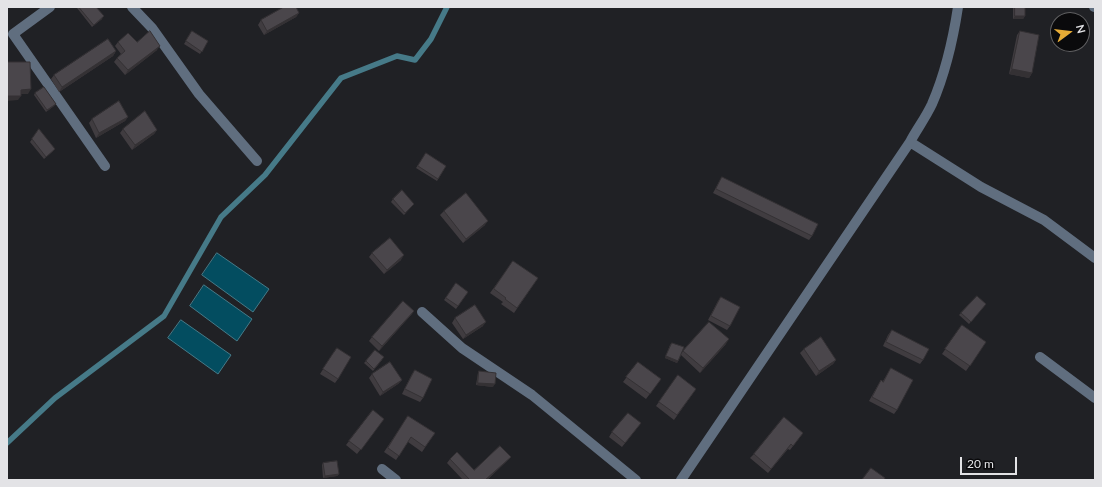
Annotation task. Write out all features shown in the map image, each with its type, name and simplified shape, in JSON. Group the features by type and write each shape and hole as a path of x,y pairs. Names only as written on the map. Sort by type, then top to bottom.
{"street":[{"path":"50,7 13,34 105,166"},
{"path":"132,7 152,28 199,94 257,161"},
{"path":"682,480 910,142 931,106 942,77 956,23 958,7"},
{"path":"910,142 974,183 1044,220 1095,258"},
{"path":"422,312 462,348 532,395 636,480"},
{"path":"1040,357 1095,398"},
{"path":"382,469 396,480"}],"water":[{"path":"217,253 269,289 253,312 202,275"},
{"path":"204,285 252,319 237,341 190,306"},
{"path":"181,320 231,355 218,374 168,338"}],"building":[{"path":"79,7 96,7 104,16 94,25"},
{"path":"284,7 296,7 299,13 267,31 261,20"},
{"path":"1015,7 1025,7 1025,16 1015,16"},
{"path":"150,31 160,46 128,70 117,58 125,51 118,42 128,33 137,42"},
{"path":"192,31 208,41 202,52 186,41"},
{"path":"1020,31 1039,35 1032,73 1012,69"},
{"path":"108,39 116,51 62,87 54,75"},
{"path":"7,62 30,62 31,89 21,90 21,96 7,96"},
{"path":"44,87 56,104 47,110 35,93"},
{"path":"119,101 128,117 99,133 92,119"},
{"path":"145,111 157,130 135,145 123,129"},
{"path":"39,129 55,149 46,157 32,139"},
{"path":"426,153 446,166 438,179 418,166"},
{"path":"722,177 818,224 812,236 716,189"},
{"path":"402,190 414,204 405,213 393,199"},
{"path":"466,193 488,221 466,239 444,211"},
{"path":"390,238 404,255 387,270 372,253"},
{"path":"513,261 538,278 517,308 494,289"},
{"path":"456,283 468,292 458,306 446,298"},
{"path":"977,296 986,304 971,322 961,313"},
{"path":"721,297 740,307 730,326 711,316"},
{"path":"403,301 414,311 382,346 372,337"},
{"path":"475,305 486,322 466,335 455,318"},
{"path":"709,322 729,339 703,368 683,351"},
{"path":"962,325 986,342 970,366 945,349"},
{"path":"892,330 929,349 923,360 886,342"},
{"path":"821,337 836,360 819,371 804,349"},
{"path":"672,343 684,347 678,361 666,356"},
{"path":"337,348 351,357 338,379 323,369"},
{"path":"375,350 384,357 374,369 366,361"},
{"path":"390,362 402,380 383,392 372,374"},
{"path":"638,362 661,379 650,394 626,377"},
{"path":"891,368 913,380 897,410 872,397 881,380 883,382"},
{"path":"415,370 432,379 423,398 405,389"},
{"path":"479,371 496,373 495,384 478,383"},
{"path":"678,375 696,389 677,415 659,402"},
{"path":"373,410 384,419 361,450 349,441"},
{"path":"628,413 641,423 625,443 612,432"},
{"path":"408,416 435,433 425,447 411,437 399,456 388,448"},
{"path":"784,417 803,433 793,446 791,444 771,469 754,454"},
{"path":"500,446 511,457 485,480 470,480 450,459 457,452 474,470"},
{"path":"337,461 339,474 325,476 323,463"},
{"path":"871,468 885,478 884,480 862,480"}],"waterway":[{"path":"7,443 55,398 164,316 221,217 265,175 341,78 397,56 415,60 431,39 447,7"}]}
